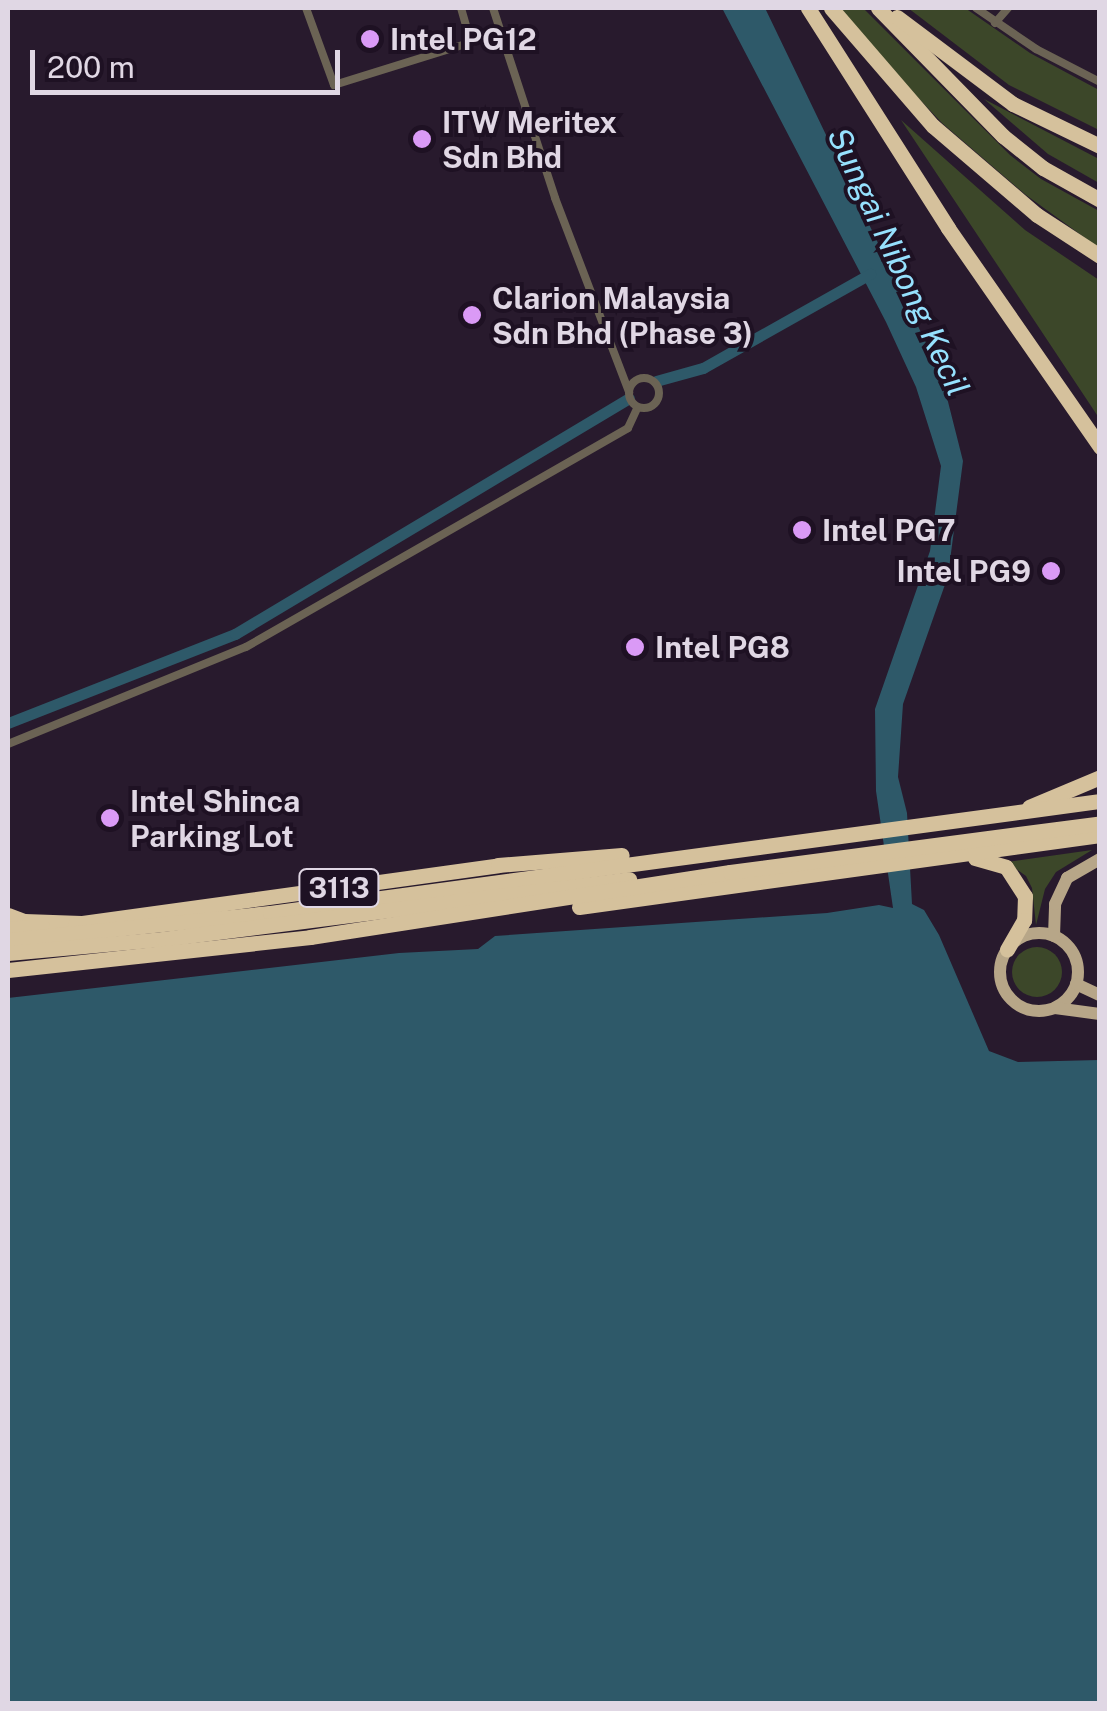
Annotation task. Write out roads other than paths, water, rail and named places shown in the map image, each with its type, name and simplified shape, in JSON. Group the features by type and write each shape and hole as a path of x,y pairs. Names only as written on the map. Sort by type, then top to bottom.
{"highway":[{"path":"808,8 959,244 1100,447"},
{"path":"831,8 933,126 1037,215 1100,256"},
{"path":"878,8 1004,136 1052,174 1100,200"},
{"path":"887,8 930,45 1013,104 1100,146"},
{"path":"1020,810 1100,777"},
{"name":"3113","path":"8,953 164,940 671,856 852,836 1100,801"},
{"name":"3113","path":"8,940 479,890 858,862 1100,822"},
{"path":"955,855 1100,835"},
{"path":"927,853 1006,867 1022,886 1024,920 1007,949"},
{"name":"3113","path":"8,929 81,923 498,865 592,855 671,856"},
{"path":"533,904 561,909 858,862"},
{"name":"3113","path":"8,970 310,937 730,872"},
{"path":"8,916 24,921 81,923"}],"main road":[{"path":"1054,936 1055,904 1067,878 1100,859"},
{"path":"1055,1008 1076,984 1071,950 1054,936 1028,934 1007,949 1000,978 1008,997 1035,1011 1055,1008 1100,1014"},
{"path":"1076,984 1100,995"}],"street":[{"path":"306,8 334,85 501,33"},
{"path":"461,8 472,42"},
{"path":"493,8 555,198 638,407"},
{"path":"976,8 995,23 1100,82"},
{"path":"995,23 1008,8"},
{"path":"629,392 640,378 658,386 656,403 638,407"},
{"path":"8,744 246,648 628,428 638,407"}],"water":[{"path":"722,8 765,8 941,374 963,461 948,576 903,704 898,777 907,813 912,904 924,910 939,935 989,1051 1018,1062 1099,1060 1099,1703 8,1704 8,998 399,953 478,949 495,936 827,913 879,905 893,908 876,791 875,709 930,551 941,466 916,387 886,322"}],"waterway":[{"name":"Sungai Nibong Kecil","path":"656,381 703,368 870,274"},
{"path":"8,723 235,634 629,398"}],"place":[{"name":"Intel PG12","path":"370,39"},
{"name":"ITW Meritex Sdn Bhd","path":"422,139"},
{"name":"Clarion Malaysia Sdn Bhd (Phase 3)","path":"472,315"},
{"name":"Intel PG7","path":"802,530"},
{"name":"Intel PG9","path":"1051,571"},
{"name":"Intel PG8","path":"635,647"},
{"name":"Intel Shinca Parking Lot","path":"110,818"}]}
